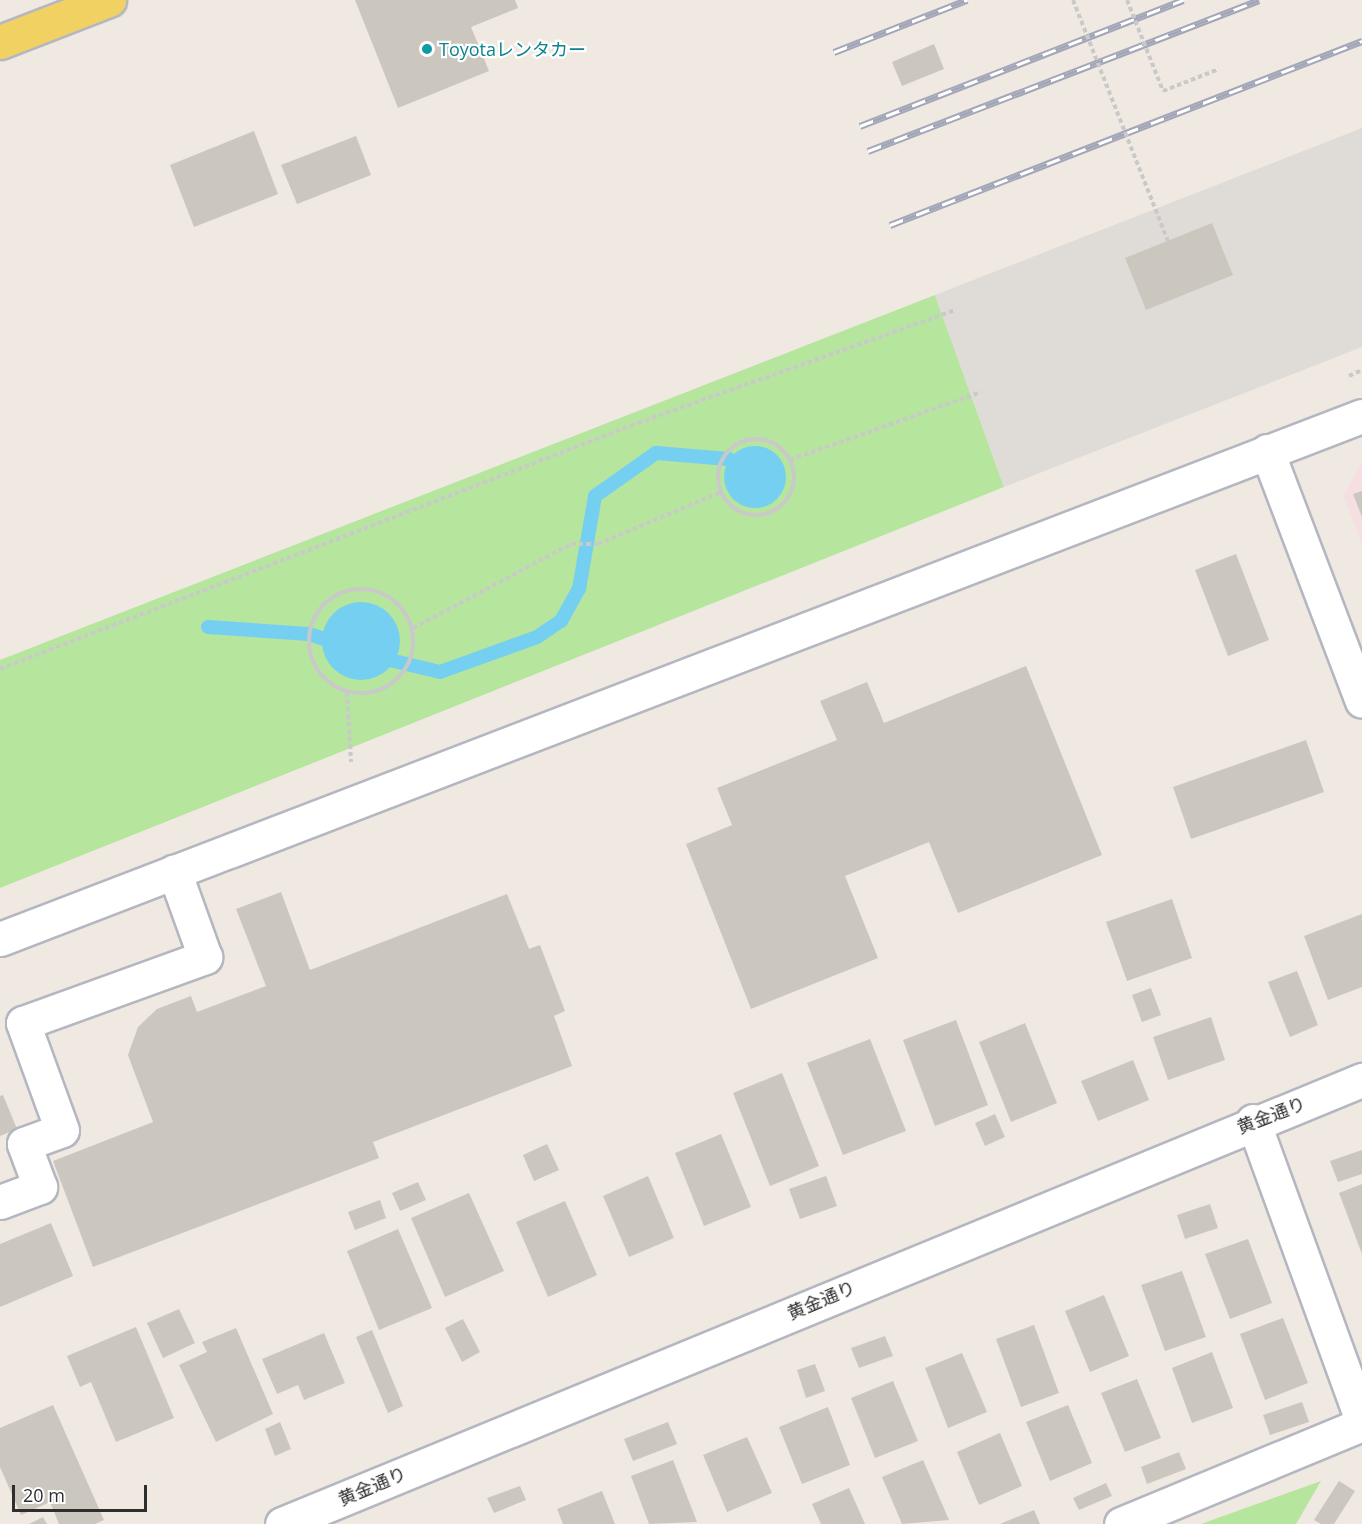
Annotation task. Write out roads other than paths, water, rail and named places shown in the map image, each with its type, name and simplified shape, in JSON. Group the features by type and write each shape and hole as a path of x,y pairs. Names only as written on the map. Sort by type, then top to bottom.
{"main road":[{"path":"0,42 109,0"}],"street":[{"path":"0,939 1362,416"},
{"path":"1267,451 1362,701"},
{"path":"0,1202 40,1187 24,1144 62,1130 23,1023 205,957 174,871"},
{"name":"黄金通り","path":"296,1522 1253,1121 1362,1080"},
{"path":"1121,1524 1362,1422 1253,1121"}],"water":[{"path":"755,446 767,448 777,455 784,465 786,477 784,489 777,499 767,506 755,508 743,506 733,499 726,489 724,477 726,465 733,455 743,448"},
{"path":"353,602 369,602 383,608 394,619 400,633 400,649 394,663 383,674 369,680 353,680 339,674 328,663 322,649 322,633 328,619 339,608"}],"waterway":[{"path":"377,657 440,672 537,637 561,621 579,589 595,496 656,453 729,459"},
{"path":"208,627 309,634 339,644"}],"railway":[{"path":"834,52 967,0"},
{"path":"860,126 1183,0"},
{"path":"868,151 1259,0"},
{"path":"890,225 1362,41"}],"place":[{"name":"Toyotaレンタカー","path":"427,49"}]}
